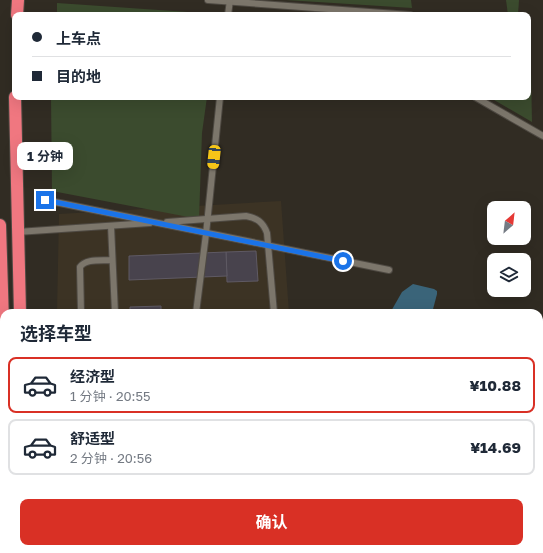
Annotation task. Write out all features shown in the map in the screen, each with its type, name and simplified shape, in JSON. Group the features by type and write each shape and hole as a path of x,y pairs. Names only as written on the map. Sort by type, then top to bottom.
{"highway":[{"path":"17,12 18,0"},
{"path":"16,100 20,309"},
{"path":"0,225 3,309"}],"lane":[{"path":"208,0 371,12"},
{"path":"228,12 230,1"},
{"path":"196,309 220,100"},
{"path":"480,100 543,136"},
{"path":"45,200 389,270"},
{"path":"18,232 246,216 257,219 267,233 274,309"},
{"path":"110,226 115,309"},
{"path":"81,309 80,267 87,261 112,260"}],"shaded area":[{"path":"281,201 289,309 57,309 59,214"}],"green space":[{"path":"286,0 411,0 412,8"},
{"path":"506,0 519,0 518,12 508,12"},
{"path":"57,3 188,12 57,12"},
{"path":"531,72 532,122 494,100 531,100"},
{"path":"51,100 207,100 202,133 199,219 52,191"}],"water":[{"path":"413,284 434,289 437,291 437,294 433,309 392,309 402,292"}],"building":[{"path":"256,251 258,281 227,282 226,252"},
{"path":"226,252 227,276 129,280 129,256"},
{"path":"161,306 161,309 130,309 130,307"}],"route":[{"path":"45,200 343,261"}]}
